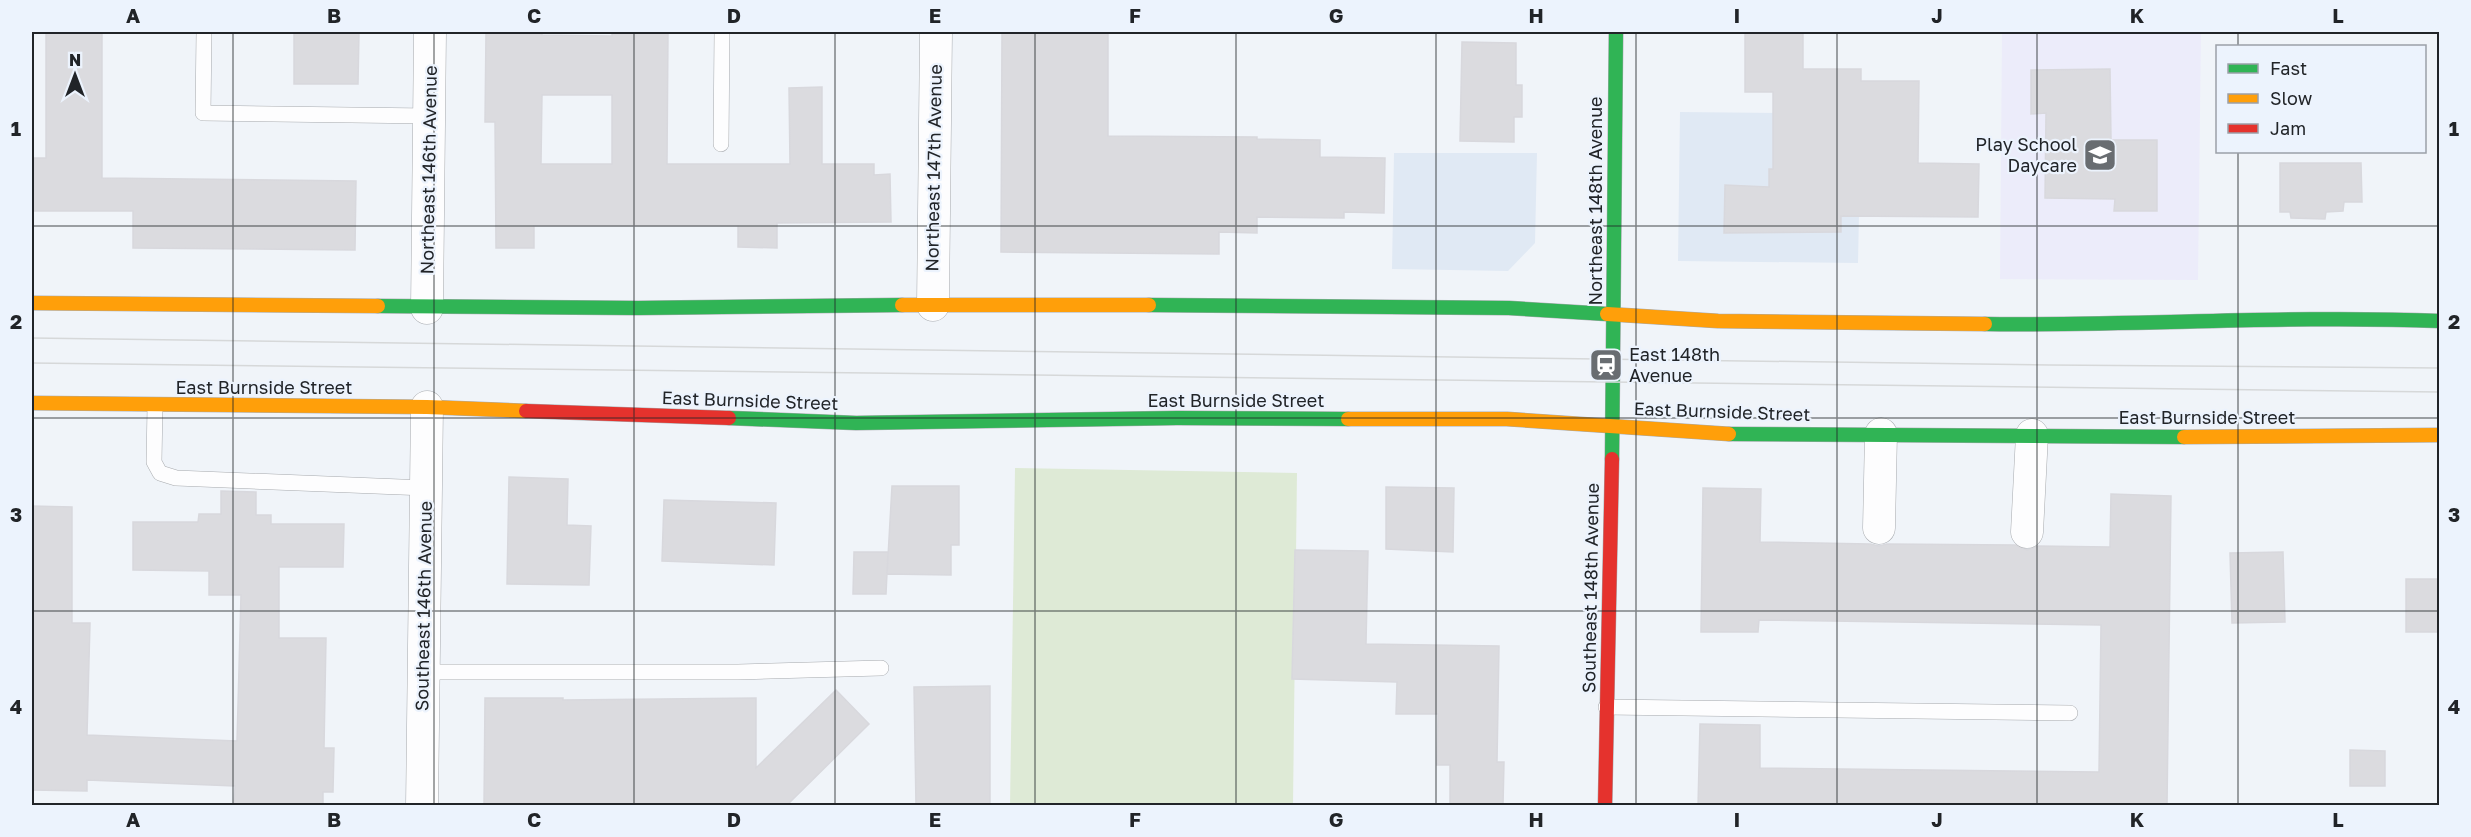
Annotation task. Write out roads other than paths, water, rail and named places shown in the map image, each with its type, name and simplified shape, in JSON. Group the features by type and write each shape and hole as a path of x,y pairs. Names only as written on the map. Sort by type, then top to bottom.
{"street":[{"name":"Northeast 146th Avenue","path":"427,308 430,32"},
{"name":"Northeast 147th Avenue","path":"933,304 936,32"},
{"name":"Northeast 148th Avenue","path":"1613,371 1616,32"},
{"path":"32,303 427,308 933,304 1509,308 1718,321 2051,325 2367,318 2439,321"},
{"name":"Southeast 148th Avenue","path":"1605,806 1613,371"},
{"name":"East Burnside Street","path":"32,403 427,407 856,423 1177,418 1483,419 1715,434 2259,437 2439,435"},
{"name":"Southeast 146th Avenue","path":"422,806 427,407"},
{"path":"1879,528 1881,434"},
{"path":"2027,532 2032,435"}],"lane":[{"path":"204,32 203,113 429,116"},
{"path":"721,144 722,32"},
{"path":"154,406 154,462 160,473 176,478 426,488"},
{"path":"424,672 738,672 881,668"},
{"path":"1606,707 2070,713"}],"tram line":[{"path":"32,338 2049,365 2440,368"},
{"path":"32,363 2440,392"}],"place":[{"name":"Play School Daycare","path":"2100,155"},
{"name":"East 148th Avenue","path":"1606,365"}]}
